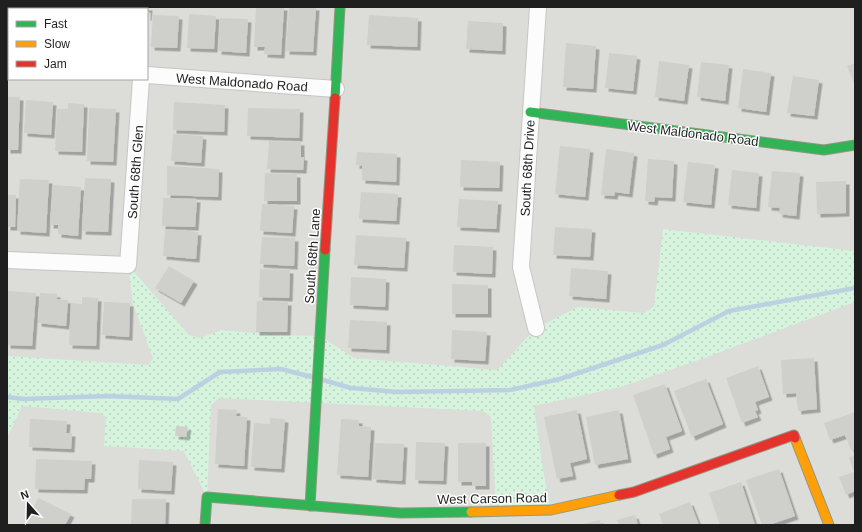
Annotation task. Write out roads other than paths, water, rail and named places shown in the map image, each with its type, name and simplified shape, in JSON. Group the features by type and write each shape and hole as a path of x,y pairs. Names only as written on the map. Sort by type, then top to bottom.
{"street":[{"name":"South 68th Lane","path":"310,506 340,7"},
{"name":"South 68th Drive","path":"536,328 521,267 538,7"},
{"name":"West Maldonado Road","path":"148,75 336,89"},
{"name":"South 68th Glen","path":"7,260 128,265 141,80"},
{"name":"West Maldonado Road","path":"530,112 824,150 855,145"},
{"name":"West Carson Road","path":"205,525 207,497 310,506 400,519 551,510 634,492 794,435 829,525"}],"waterway":[{"path":"323,380 351,388 397,392 510,390 560,379 663,345 729,311 855,288"},
{"path":"7,397 24,399 108,396 178,399 220,372 281,369 312,377"}]}
